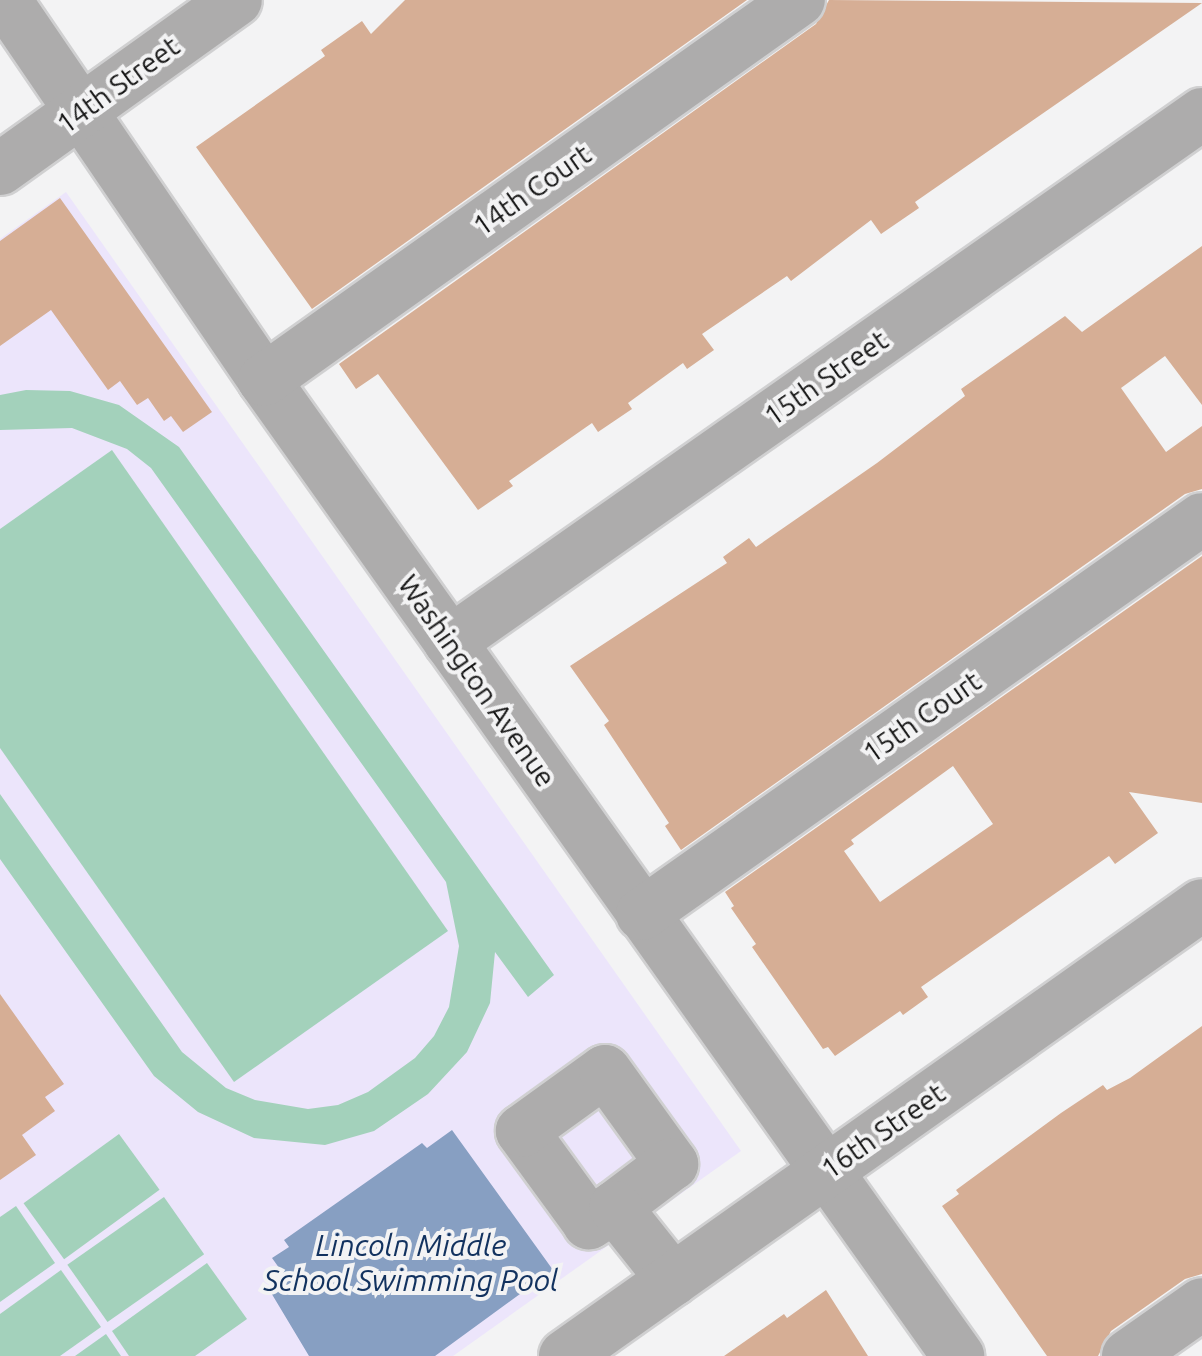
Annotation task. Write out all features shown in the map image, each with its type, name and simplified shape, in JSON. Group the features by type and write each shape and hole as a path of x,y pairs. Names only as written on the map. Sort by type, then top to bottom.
{"street":[{"name":"Washington Avenue","path":"5,0 84,110 264,380 958,1356"},
{"name":"14th Street","path":"0,168 236,0"},
{"name":"14th Court","path":"264,380 800,0"},
{"name":"15th Street","path":"450,642 1202,114"},
{"name":"15th Court","path":"642,914 1202,519"},
{"name":"16th Street","path":"565,1356 1202,905"},
{"path":"614,1207 673,1280"},
{"path":"1128,1356 1202,1304"}],"shaded area":[{"path":"66,192 741,1151 453,1356 0,1356 0,239"}],"green space":[{"path":"26,390 70,391 119,405 179,447 554,975 528,997 495,952 490,1003 467,1052 428,1094 374,1131 325,1145 254,1138 198,1112 154,1076 0,859 0,794 182,1052 226,1088 255,1100 308,1109 338,1105 368,1092 415,1058 434,1036 449,1007 459,946 446,882 151,468 127,449 72,428 0,430 0,395"},
{"path":"112,450 448,931 234,1082 0,748 0,529"},
{"path":"119,1134 160,1190 64,1259 24,1203"},
{"path":"164,1197 204,1254 107,1322 67,1265"},
{"path":"16,1206 55,1263 0,1302 0,1217"},
{"path":"207,1263 247,1319 195,1356 129,1356 112,1331"},
{"path":"61,1270 101,1327 60,1356 0,1356 0,1314"},
{"path":"106,1334 121,1356 75,1356"}],"water":[{"name":"Lincoln Middle School Swimming Pool","path":"452,1130 553,1270 435,1356 309,1356 270,1291 287,1279 272,1258 289,1247 284,1240 422,1143 427,1148"}],"building":[{"path":"405,0 747,0 312,309 196,147 325,56 321,50 362,21 371,34"},
{"path":"829,0 1202,3 915,202 919,208 881,234 871,220 791,281 787,276 702,334 714,350 687,369 683,363 628,403 632,409 598,432 592,423 509,481 513,486 478,510 378,374 356,389 339,364 816,24"},
{"path":"60,198 212,412 183,432 171,416 164,421 148,398 137,405 120,381 108,390 51,310 0,346 0,241"},
{"path":"1202,246 1202,405 1165,356 1121,388 1166,452 1202,426 1202,489 1185,494 681,850 665,826 669,823 604,725 609,721 570,666 727,563 723,557 749,538 756,547 877,463 965,396 961,389 1065,316 1082,332"},
{"path":"1202,556 1202,803 1129,792 1158,833 1115,864 1109,856 921,987 928,997 903,1015 900,1011 835,1056 828,1047 823,1049 752,947 756,944 731,908 734,906 725,892","holes":["953,766 993,824 880,902 844,851 854,844 851,840"]},
{"path":"0,994 64,1084 45,1097 55,1111 22,1135 36,1155 0,1180"},
{"path":"1202,1026 1202,1274 1185,1279 1111,1331 1098,1356 1047,1356 942,1206 959,1194 956,1190 1061,1113 1103,1085 1107,1090 1130,1078"},
{"path":"826,1290 868,1356 724,1356 784,1314 787,1318"}]}
